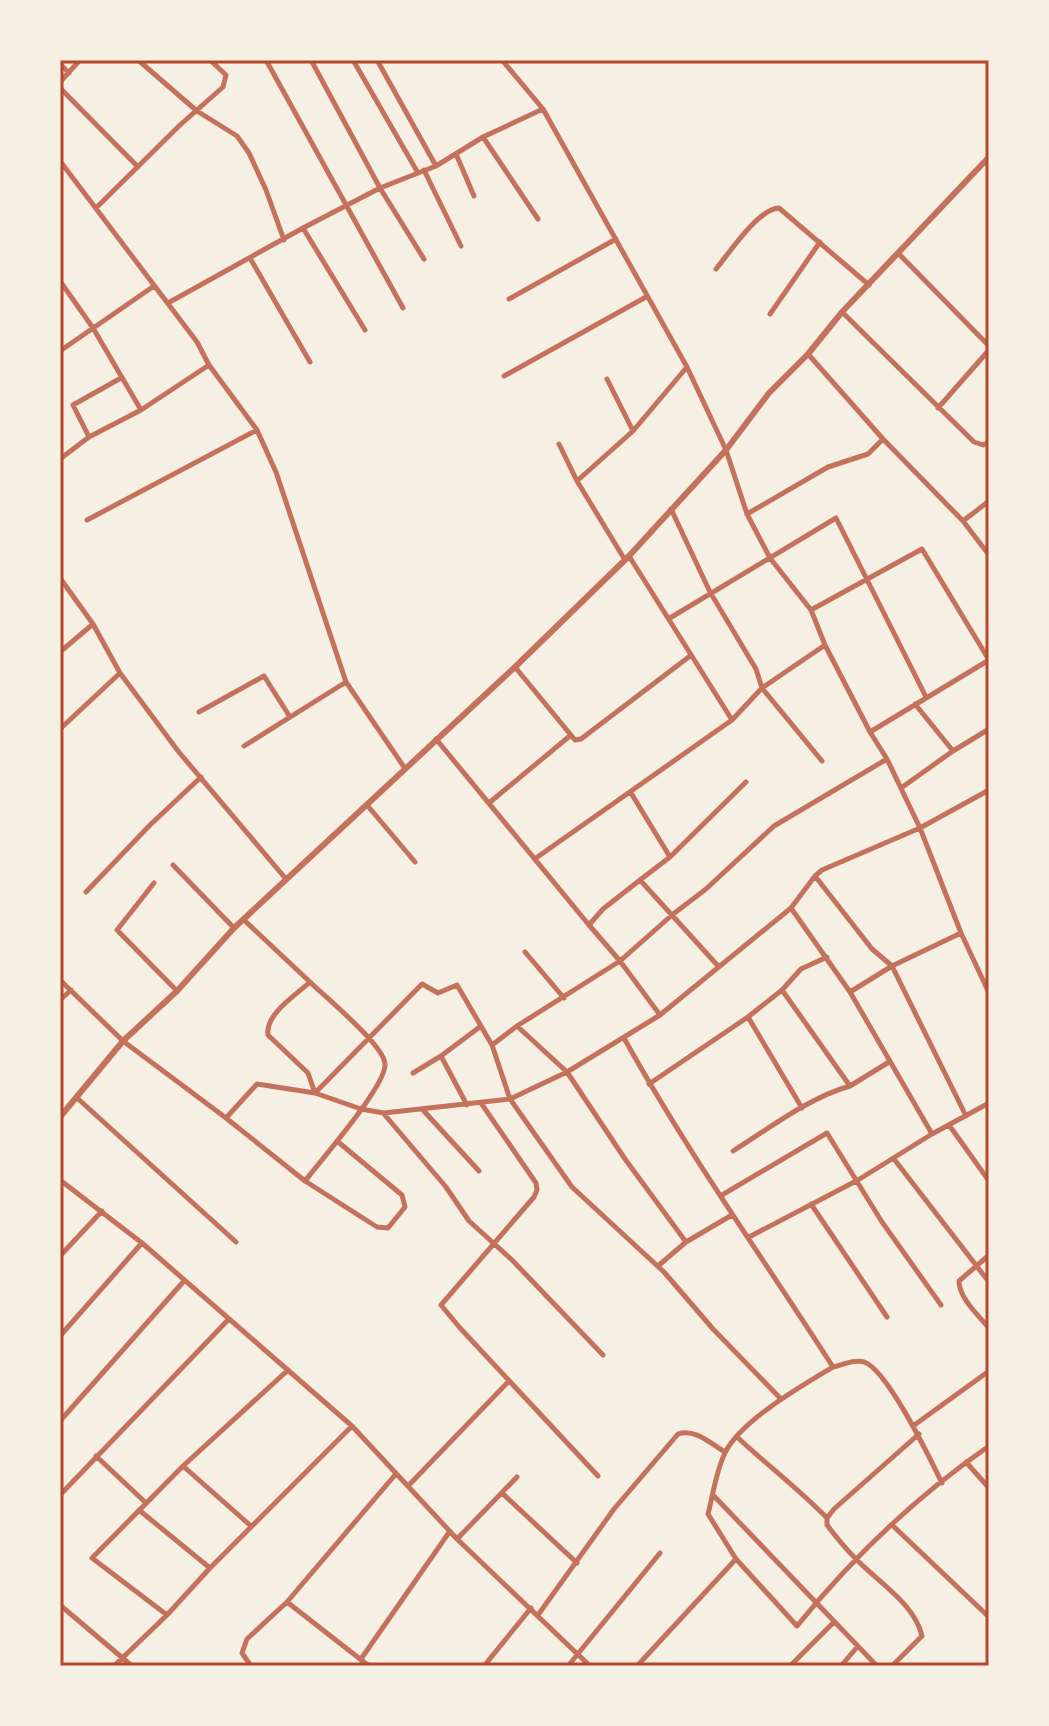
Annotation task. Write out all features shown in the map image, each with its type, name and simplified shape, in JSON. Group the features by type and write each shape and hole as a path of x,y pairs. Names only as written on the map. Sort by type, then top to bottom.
{"street":[{"path":"80,60 60,85 138,167"},
{"path":"138,60 197,111 237,136 266,190 284,240"},
{"path":"96,208 223,87 226,80 223,70 210,60"},
{"path":"266,60 403,308"},
{"path":"311,60 380,188 424,259"},
{"path":"353,60 421,172 461,246"},
{"path":"377,60 436,166"},
{"path":"502,60 543,109 687,367 726,450 747,514 770,558 811,610 825,645 887,759 920,828 961,933 989,993"},
{"path":"60,64 69,73"},
{"path":"168,303 347,205 436,166 483,137 543,109"},
{"path":"483,137 538,219"},
{"path":"456,154 474,196"},
{"path":"62,1111 123,1041 177,991 234,928 515,667 627,558 726,450 769,393 808,354 842,312 989,157"},
{"path":"60,161 197,342 209,365 257,430 276,472 346,682 404,767"},
{"path":"716,269 761,215 772,208 779,208 869,285"},
{"path":"303,228 365,330"},
{"path":"509,299 616,239"},
{"path":"770,314 820,242"},
{"path":"899,254 989,348 938,408"},
{"path":"250,258 310,362"},
{"path":"60,281 93,328 141,410"},
{"path":"60,351 155,286"},
{"path":"504,376 646,297"},
{"path":"842,312 974,442 983,445 989,442"},
{"path":"808,354 883,439 963,521 989,555"},
{"path":"60,459 89,437 141,410 209,365"},
{"path":"577,481 633,431 687,367"},
{"path":"89,437 73,405 121,378"},
{"path":"607,379 633,431"},
{"path":"87,520 257,430"},
{"path":"747,514 828,467 868,454 883,439"},
{"path":"559,444 577,481 670,618 690,656 732,720"},
{"path":"963,521 989,501"},
{"path":"671,509 710,592 756,669 762,688 822,761"},
{"path":"670,618 836,518 926,697"},
{"path":"811,610 922,549 989,660 870,732"},
{"path":"60,578 93,624 120,673 286,879"},
{"path":"60,652 93,624"},
{"path":"536,858 732,720 762,688 825,645"},
{"path":"515,667 575,740 581,739 690,656"},
{"path":"60,729 120,673"},
{"path":"199,712 264,676 290,717"},
{"path":"244,746 346,682"},
{"path":"915,704 953,751"},
{"path":"901,788 989,729"},
{"path":"489,803 571,735"},
{"path":"436,738 620,961 660,1015"},
{"path":"492,1045 620,961 706,889 774,826 887,759"},
{"path":"86,892 201,777"},
{"path":"589,925 603,909 670,857 746,782"},
{"path":"226,1118 257,1084 315,1093 361,1109 384,1113 510,1099 567,1072 660,1015 791,908 822,870 920,828 989,790"},
{"path":"631,792 670,857"},
{"path":"366,804 415,862"},
{"path":"173,865 234,928"},
{"path":"815,876 872,949 892,966 966,1116"},
{"path":"640,880 719,967"},
{"path":"154,883 117,930 177,991"},
{"path":"791,908 850,992 932,1134"},
{"path":"244,920 370,1038 383,1055 386,1065 361,1109 305,1181"},
{"path":"850,992 892,966 961,933"},
{"path":"525,952 564,998"},
{"path":"649,1084 748,1017 782,990 801,969 827,957"},
{"path":"60,980 123,1041 305,1181 377,1227 388,1228 405,1207 402,1195 337,1141"},
{"path":"310,982 273,1016 267,1029 268,1035 308,1073 315,1093"},
{"path":"315,1093 422,984 438,993 457,985 492,1045 510,1099 572,1187 658,1266 780,1398"},
{"path":"60,1000 71,990"},
{"path":"782,990 850,1086"},
{"path":"748,1017 802,1108"},
{"path":"413,1073 481,1026"},
{"path":"517,1026 567,1072 686,1242"},
{"path":"624,1038 675,1129 722,1195 732,1215 833,1367"},
{"path":"441,1056 467,1105"},
{"path":"733,1151 802,1108 850,1086 889,1062"},
{"path":"76,1097 236,1242"},
{"path":"481,1103 536,1183 537,1190 441,1305 598,1476"},
{"path":"749,1237 858,1180 989,1103"},
{"path":"421,1109 479,1171"},
{"path":"384,1113 446,1187 469,1221 603,1355"},
{"path":"949,1125 989,1181"},
{"path":"722,1195 827,1133 882,1222 941,1305"},
{"path":"894,1159 989,1282"},
{"path":"60,1180 142,1243 352,1426 457,1539 590,1666"},
{"path":"811,1204 887,1317"},
{"path":"60,1256 102,1211"},
{"path":"658,1266 686,1242 732,1215"},
{"path":"60,1336 142,1243"},
{"path":"989,1255 959,1281 959,1288 989,1328"},
{"path":"60,1421 184,1280"},
{"path":"60,1495 228,1320"},
{"path":"942,1483 919,1434 875,1369 864,1362 853,1362 833,1367 780,1398 737,1437 725,1452 708,1514 736,1559 797,1626 855,1559 892,1525 942,1483 966,1462 989,1446"},
{"path":"167,1615 92,1558 183,1466 288,1370"},
{"path":"913,1426 989,1371"},
{"path":"409,1485 509,1381"},
{"path":"114,1666 352,1426"},
{"path":"538,1615 614,1509 678,1434 686,1431 694,1434 725,1452"},
{"path":"892,1666 922,1636 920,1626 912,1613 855,1559 827,1525 827,1518 919,1434"},
{"path":"737,1437 827,1518"},
{"path":"96,1456 146,1503"},
{"path":"966,1462 989,1488"},
{"path":"183,1466 251,1526"},
{"path":"251,1666 242,1653 247,1639 287,1602 396,1474"},
{"path":"457,1539 517,1477"},
{"path":"502,1493 577,1563"},
{"path":"713,1495 877,1666"},
{"path":"139,1510 210,1568"},
{"path":"892,1525 989,1617"},
{"path":"361,1659 450,1531"},
{"path":"568,1666 660,1553"},
{"path":"637,1666 736,1559"},
{"path":"287,1602 369,1666"},
{"path":"60,1605 132,1666"},
{"path":"484,1666 531,1608"},
{"path":"790,1666 834,1622"},
{"path":"841,1666 858,1646"}]}
